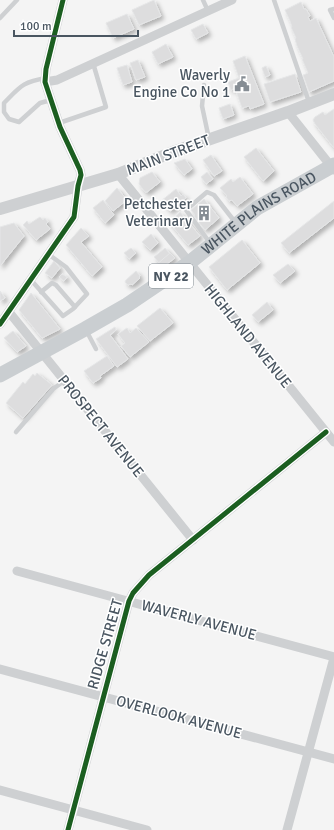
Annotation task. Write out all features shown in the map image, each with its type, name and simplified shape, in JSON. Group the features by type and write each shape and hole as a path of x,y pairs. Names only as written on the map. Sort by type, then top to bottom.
{"main road":[{"name":"WHITE PLAINS ROAD","path":"0,375 127,305 189,263 236,223 271,199 333,167"}],"street":[{"path":"0,324 74,217 81,175 80,170 50,100 46,80 46,69 50,49 63,0"},
{"path":"46,80 57,80 232,0"},
{"name":"MAIN STREET","path":"0,209 118,174 173,152 288,112 334,94"},
{"path":"288,112 333,167"},
{"name":"HIGHLAND AVENUE","path":"118,174 334,442"},
{"name":"PROSPECT AVENUE","path":"9,312 194,540"},
{"name":"RIDGE STREET","path":"68,830 129,601 133,593 149,576 326,432"},
{"name":"WAVERLY AVENUE","path":"17,571 334,658"},
{"path":"287,830 334,658"},
{"name":"OVERLOOK AVENUE","path":"0,669 334,759"},
{"path":"0,790 147,830"}],"lane":[{"path":"0,18 17,0"},
{"path":"203,0 208,11"},
{"path":"274,0 310,104"},
{"path":"334,8 330,10 334,18"},
{"path":"59,123 106,107 93,63"},
{"path":"46,80 32,80 25,83 4,103 4,112 9,119 19,122 35,106 50,100"},
{"path":"204,85 202,106 209,139"},
{"path":"211,244 186,210 207,192 214,195 236,223"},
{"path":"31,280 63,316 75,307 87,294 66,267 48,254"},
{"path":"41,292 52,283 56,285 75,307"},
{"path":"85,329 96,349"},
{"path":"16,432 53,389 64,381"}],"building":[{"path":"154,0 161,16 139,25 132,10"},
{"path":"301,2 304,9 306,9 310,16 308,17 310,21 316,18 334,57 334,81 309,92 303,75 308,73 285,10"},
{"path":"127,14 134,29 113,38 106,23"},
{"path":"203,24 208,33 196,39 191,30"},
{"path":"166,44 173,57 158,64 152,52"},
{"name":"Waverly Engine Co No 1","path":"245,56 264,104 250,109 249,106 242,108 235,88 231,90 228,82 239,78 233,61"},
{"path":"138,60 145,77 136,80 130,63"},
{"path":"127,65 132,82 123,85 117,68"},
{"path":"266,66 270,75 265,77 262,68"},
{"path":"295,74 301,92 270,102 264,84"},
{"path":"230,104 234,115 223,119 219,108"},
{"path":"334,109 334,148 313,120 323,112 325,115"},
{"path":"256,148 274,171 263,181 244,157"},
{"path":"211,155 222,171 214,176 203,160"},
{"path":"185,159 192,169 184,175 174,163"},
{"path":"152,172 160,182 145,192 139,184 140,178"},
{"path":"207,172 213,179 206,184 201,177"},
{"path":"240,177 253,194 237,206 232,200 229,201 226,197 227,196 220,188 231,179 233,182"},
{"path":"117,188 127,200 113,211 105,201"},
{"path":"176,189 181,196 183,194 186,198 170,211 161,201"},
{"name":"Petchester Veterinary","path":"204,199 219,218 205,230 191,210"},
{"path":"103,200 114,215 105,223 93,208"},
{"path":"334,201 334,218 289,253 281,243"},
{"path":"180,212 200,236 188,245 169,222"},
{"path":"40,217 43,220 45,218 48,222 46,224 50,229 36,240 23,225 27,221 29,224"},
{"path":"14,223 24,236 0,266 0,227"},
{"path":"81,228 89,236 81,242 102,267 92,276 66,245"},
{"path":"151,234 158,243 150,250 142,242"},
{"path":"242,240 260,263 227,290 209,267"},
{"path":"131,248 136,253 129,259 124,253"},
{"path":"165,248 170,254 159,263 154,257"},
{"path":"170,253 175,258 152,275 149,271"},
{"path":"54,261 60,268 52,278 45,273"},
{"path":"288,264 295,271 280,283 273,275"},
{"path":"136,271 140,278 132,285 128,285 125,282 126,280"},
{"path":"62,274 67,277 64,281 59,277"},
{"path":"0,291 5,298 0,301"},
{"path":"31,293 60,329 42,338 19,310"},
{"path":"267,302 273,310 258,322 252,315"},
{"path":"160,308 173,323 150,341 137,326"},
{"path":"115,327 116,330 110,335 128,359 117,367 96,339"},
{"path":"127,328 130,333 136,328 149,342 130,357 121,346 125,343 118,334"},
{"path":"13,331 26,346 17,352 4,338"},
{"path":"107,356 114,366 93,383 84,371"},
{"path":"37,373 52,385 23,418 6,403 23,382 25,384 33,374 35,376"}],"cycle path":[{"path":"0,324 74,217 81,175 80,170 60,127 45,82 46,69 63,0"},
{"path":"68,830 129,601 133,593 149,575 326,432"}],"place":[{"name":"Waverly Engine Co No 1","path":"242,84"},
{"name":"Petchester Veterinary","path":"204,213"}]}
